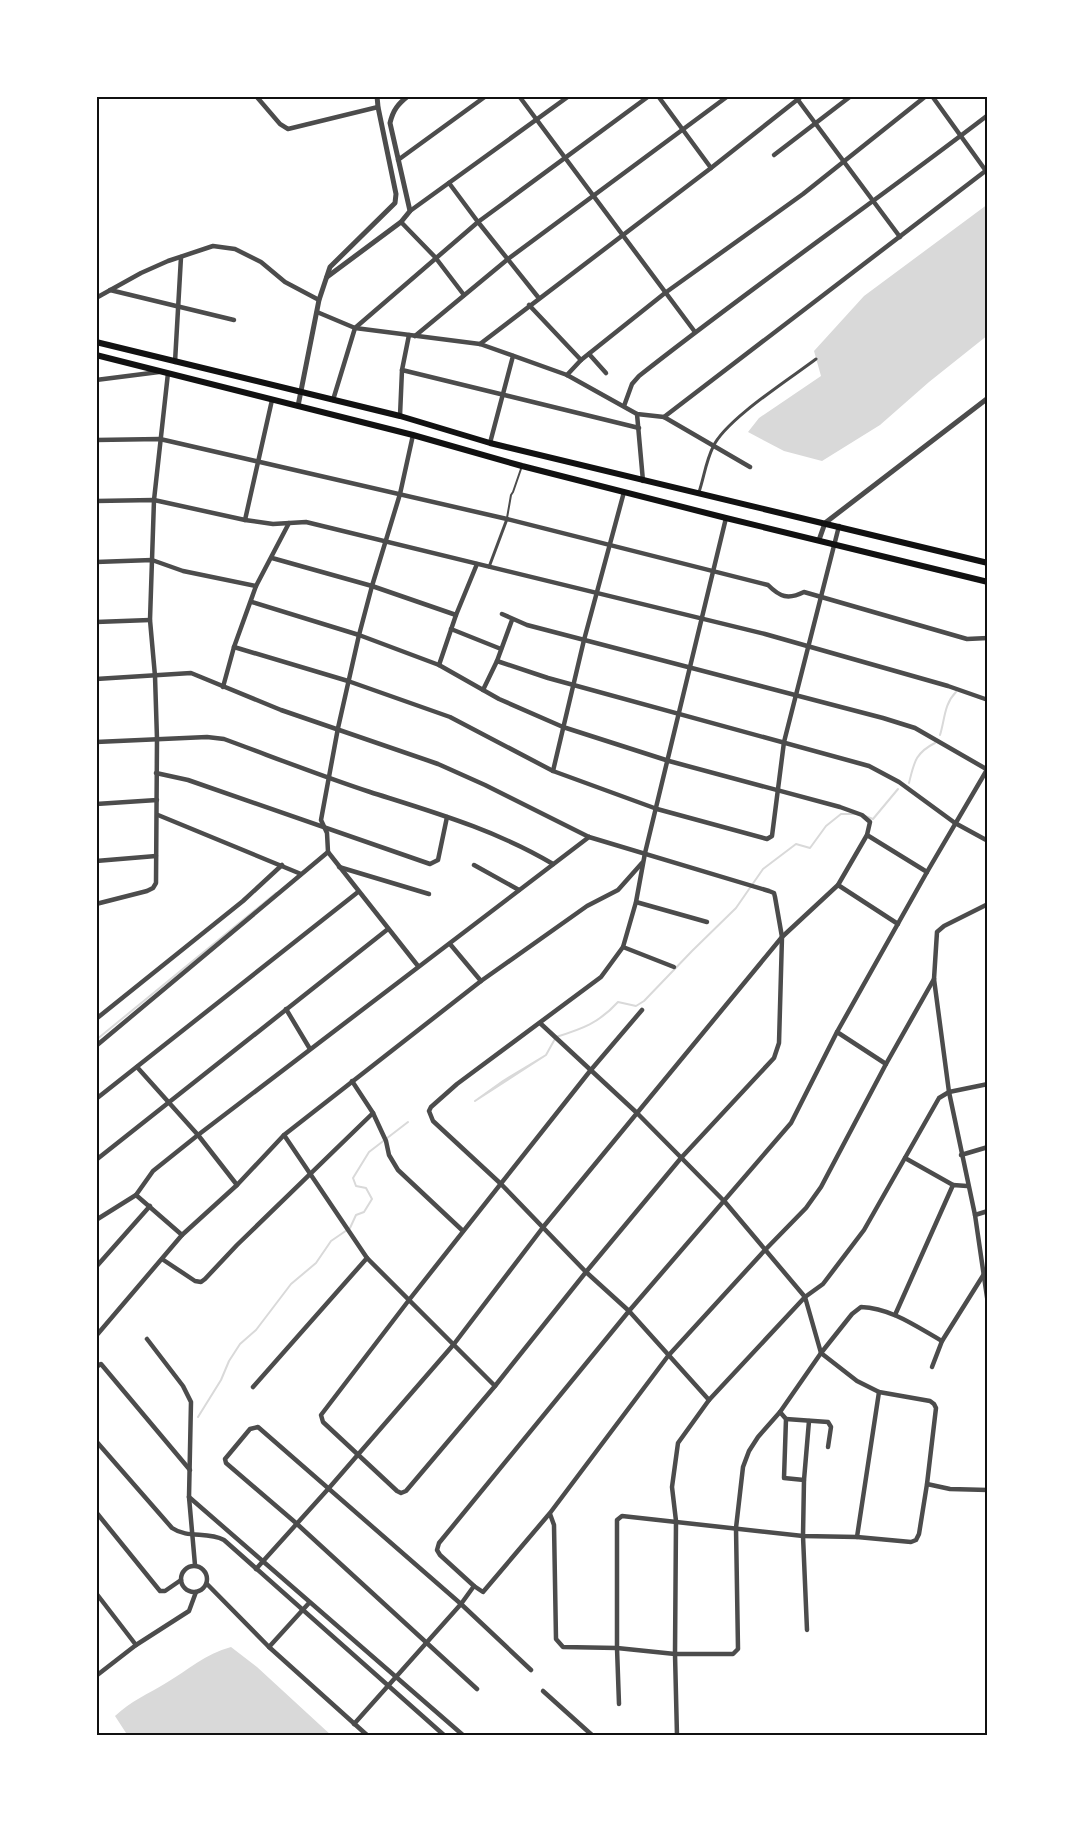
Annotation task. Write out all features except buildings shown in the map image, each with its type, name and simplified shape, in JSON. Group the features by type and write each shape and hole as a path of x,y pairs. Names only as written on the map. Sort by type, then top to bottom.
{"main road":[{"path":"96,342 400,416 490,443 643,481 988,563"},
{"path":"96,355 413,435 522,466 726,518 988,582"}],"street":[{"path":"256,96 280,124 288,129 378,107"},
{"path":"298,406 316,312 330,267 395,203 396,194 377,96"},
{"path":"408,96 398,104 392,113 390,123 410,211"},
{"path":"398,160 486,96"},
{"path":"519,96 695,332"},
{"path":"327,277 401,222 410,211 569,96"},
{"path":"333,400 355,328 478,222 649,96"},
{"path":"658,96 711,168"},
{"path":"400,416 402,370 412,336 508,259 728,96"},
{"path":"774,155 850,96"},
{"path":"567,375 581,360 665,293 803,194 926,96"},
{"path":"664,417 987,170 932,96"},
{"path":"480,344 538,297 711,168 798,97 900,237"},
{"path":"624,406 632,384 639,376 988,115"},
{"path":"449,183 538,297"},
{"path":"401,222 435,257 465,295"},
{"path":"96,298 141,273 213,246 235,249 261,262 285,282 319,300"},
{"path":"175,362 181,257"},
{"path":"110,290 234,320"},
{"path":"529,305 581,360"},
{"path":"316,312 355,328 480,344 567,375 637,414 664,417 750,467"},
{"path":"589,354 606,374"},
{"path":"490,443 513,356"},
{"path":"699,494 713,446 721,434 744,412 816,358"},
{"path":"402,370 639,428"},
{"path":"96,380 165,372 154,500 150,620 157,739 156,883 153,888 96,904"},
{"path":"819,540 825,523 988,398"},
{"path":"245,520 272,400"},
{"path":"637,414 643,481"},
{"path":"413,435 400,494 372,586 348,681 321,820 329,842 328,852 418,966"},
{"path":"96,440 160,439 507,519 714,571 768,585 776,593 785,597 804,592 967,639 988,638"},
{"path":"553,771 584,640 624,492"},
{"path":"96,501 154,500 245,520 273,524 306,522 703,619 988,699"},
{"path":"709,1400 629,1311 586,1272 544,1226 430,1116 431,1107 456,1084 601,977 623,947 636,902 645,853 726,518"},
{"path":"489,567 507,519"},
{"path":"223,687 234,647 256,586 289,523"},
{"path":"234,647 348,681 450,717 553,771 657,808 766,840 772,836 784,742 839,526"},
{"path":"272,558 372,586 456,615"},
{"path":"96,562 152,560 183,571 256,586"},
{"path":"439,665 477,564"},
{"path":"252,602 359,635 439,665 483,690 563,727 669,761 862,815 870,822 867,835 838,885 782,937 544,1226 454,1344 256,1569"},
{"path":"502,614 512,620 584,640 795,694 915,728 988,769 837,1032 791,1124 629,1311 440,1543 437,1550 440,1555 474,1586 483,1592 550,1513 668,1356 806,1208 821,1187 934,979"},
{"path":"96,622 150,620"},
{"path":"483,690 497,661 512,620"},
{"path":"451,629 501,649"},
{"path":"497,661 573,685 840,757 878,770 899,782 955,823 988,841"},
{"path":"96,680 191,673 281,710 338,728 447,768 589,837 774,893 782,937 779,1043 774,1058 681,1158 406,1491 401,1493 397,1491 322,1422 320,1416 463,1231 590,1071 642,1010"},
{"path":"96,742 207,737 224,739 508,840 553,864"},
{"path":"156,773 188,780 430,864 438,860 447,817"},
{"path":"96,804 157,800"},
{"path":"158,815 301,874"},
{"path":"867,835 927,872"},
{"path":"96,1220 136,1195 153,1171 198,1135 589,837"},
{"path":"96,1046 328,852"},
{"path":"96,861 156,856"},
{"path":"96,1335 182,1235 237,1185 284,1135 481,981 587,906 618,890 644,861"},
{"path":"96,1019 243,901 282,865"},
{"path":"474,865 519,890"},
{"path":"338,867 429,894"},
{"path":"838,885 898,924"},
{"path":"96,1099 358,892"},
{"path":"636,902 707,922"},
{"path":"988,904 944,926 937,932 934,979 949,1092 986,1274 988,1304"},
{"path":"96,1160 388,929"},
{"path":"450,944 481,981"},
{"path":"623,947 674,967"},
{"path":"286,1009 310,1049"},
{"path":"540,1023 637,1113 724,1202 765,1250 805,1297 821,1353 857,1381 879,1392 930,1401 936,1408 919,1534 916,1540 911,1542 856,1537 803,1536 622,1516 617,1520 619,1704"},
{"path":"837,1032 886,1064"},
{"path":"137,1067 198,1135 237,1185"},
{"path":"352,1081 373,1113 386,1141 389,1155 399,1170 463,1231"},
{"path":"677,1736 676,1521 672,1486 678,1443 709,1400 805,1297 824,1284 864,1230 939,1098 949,1092 988,1084"},
{"path":"162,1259 195,1281 201,1282 373,1113"},
{"path":"284,1135 367,1258 495,1386"},
{"path":"961,1155 988,1147"},
{"path":"905,1158 953,1185 967,1186"},
{"path":"895,1315 953,1185"},
{"path":"136,1195 182,1235"},
{"path":"96,1267 150,1206"},
{"path":"975,1215 988,1211"},
{"path":"253,1387 367,1258"},
{"path":"932,1367 942,1341 986,1274"},
{"path":"550,1513 554,1525 556,1639 563,1647 617,1648 675,1654 733,1654 738,1649 736,1528 748,1451 780,1412 821,1353 852,1314 861,1307 871,1307 895,1315 942,1341"},
{"path":"147,1339 189,1395 191,1402 189,1497 195,1565"},
{"path":"98,1366 190,1470"},
{"path":"856,1537 879,1392"},
{"path":"780,1412 786,1419 784,1478 804,1480"},
{"path":"786,1419 828,1422 830,1424 828,1447"},
{"path":"807,1630 803,1536 804,1480 809,1421"},
{"path":"477,1689 296,1523 224,1461 254,1427 329,1488 461,1604 531,1670"},
{"path":"96,1441 167,1523 184,1535 209,1535 220,1538 445,1736 453,1726"},
{"path":"927,1484 950,1489 988,1490"},
{"path":"189,1497 464,1736"},
{"path":"96,1512 160,1591 165,1591 181,1580 186,1569 195,1565 206,1572 208,1579 204,1589 196,1592 187,1590 181,1580"},
{"path":"96,1526 102,1520"},
{"path":"207,1584 269,1647 368,1736"},
{"path":"354,1724 461,1604 474,1586"},
{"path":"97,1675 136,1645 189,1611 196,1592"},
{"path":"96,1593 136,1645"},
{"path":"269,1647 309,1603"},
{"path":"543,1691 593,1736"}],"lane":[{"path":"507,519 510,495 522,466"}],"shaded area":[{"path":"988,204 988,335 880,425 822,461 784,451 748,432 759,418 821,376 814,351 864,296"},
{"path":"231,1647 257,1667 332,1736 128,1736 115,1716 133,1702 205,1658"}],"waterway":[{"path":"940,735 947,707 956,692"},
{"path":"909,783 916,759 935,743"},
{"path":"865,816 873,819 898,789"},
{"path":"546,1055 475,1101 503,1081 546,1055 556,1037 590,1024 618,1002 636,1006 644,1001 736,908 763,869 796,844 810,848 826,826 841,814 856,814"},
{"path":"96,1040 276,893"},
{"path":"198,1417 240,1344 256,1330 291,1284 316,1263 331,1241 350,1228 356,1215 364,1212 372,1199 366,1188 356,1186 353,1178 369,1152 408,1122"}]}
